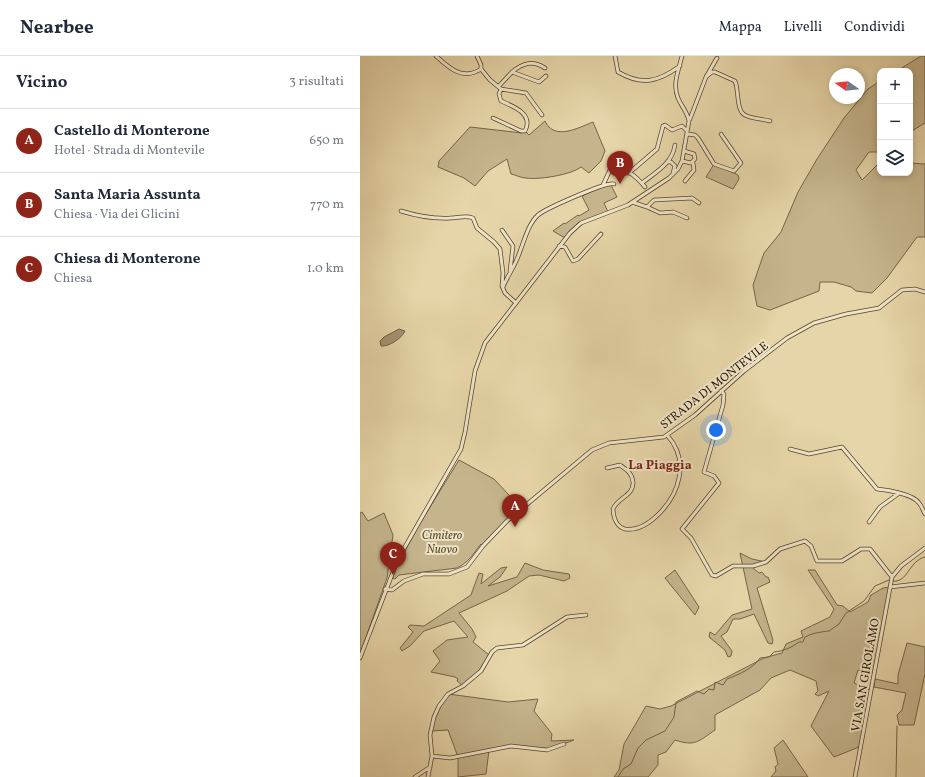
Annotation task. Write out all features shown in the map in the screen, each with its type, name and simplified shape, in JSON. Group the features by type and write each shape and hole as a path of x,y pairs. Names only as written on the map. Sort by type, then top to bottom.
{"street":[{"path":"436,56 460,74 472,74 481,69"},
{"path":"478,56 481,69 490,80 500,87 524,92 542,115"},
{"path":"615,56 618,72 639,81 663,77 680,66"},
{"path":"682,56 676,79 676,93 686,110 689,121"},
{"path":"360,658 385,589 398,559 418,521 458,456 465,432 475,371 485,343 559,246 581,223 632,202 672,176 682,161 689,121 707,76 717,58"},
{"path":"493,118 521,131 525,131 527,127 527,119 516,108 501,101 499,94 500,87 512,72 527,62 538,63 545,68"},
{"path":"512,72 539,82 546,76"},
{"path":"707,76 712,72 715,72 735,80 739,94 739,106 745,116 770,121"},
{"path":"629,172 657,149 663,126 665,125 672,130 682,126 687,133 695,135 698,138 714,164 734,171 739,167 740,160 721,134"},
{"path":"642,183 668,162 674,155 675,145"},
{"path":"684,151 694,154 695,159 693,163 694,170 685,182"},
{"path":"682,161 693,163"},
{"path":"668,162 671,162 675,166 672,176"},
{"path":"602,185 610,170 619,169 629,172 645,187"},
{"path":"503,288 523,247 530,226 538,215 602,185 614,184"},
{"path":"648,207 654,200 692,198 699,203"},
{"path":"632,202 648,207 660,214 673,212 687,218"},
{"path":"401,211 432,218 453,218 466,216 473,218 477,228 500,249 503,260 503,288 516,303"},
{"path":"502,230 513,246 509,273"},
{"path":"559,246 564,248 573,261 578,259 601,234"},
{"name":"STRADA DI MONTEVILE","path":"385,589 392,590 404,581 423,574 450,574 467,567 483,546 506,521 592,450 609,443 667,435 695,415 744,371 787,338 814,324 846,314 879,308 902,290 915,288 925,292"},
{"path":"721,391 724,394 723,405 704,472 714,476 719,482 682,528 691,538 712,575 716,576 733,566 753,566 766,562 780,549 805,541 809,543 817,561 842,561 861,549 867,548 892,577 901,566 925,548"},
{"path":"607,468 620,465 631,473 633,477 633,489 631,493 618,500 613,509 616,524 622,529 627,530 637,529 650,523 665,507 678,480 681,468 679,454 673,442 667,435"},
{"path":"790,449 809,454 842,447 877,490 886,490 915,498 920,503 925,514"},
{"path":"869,522 880,507 898,494"},
{"name":"VIA SAN GIROLAMO","path":"855,777 892,577"},
{"path":"890,586 925,583"},
{"path":"428,777 432,756 430,735 434,717 439,706 448,694 463,686 480,671 492,652 497,648 523,645 567,617 586,615"},
{"path":"432,756 450,758 510,746 547,750 564,744"},
{"path":"415,777 431,766"}],"green space":[{"path":"921,56 925,56 925,123 913,130 913,68 902,68"},
{"path":"877,83 877,152 869,152 856,170 862,180 877,165 877,176 913,176 913,163 925,164 925,237 917,237 887,278 872,293 856,291 851,287 834,282 820,282 819,291 770,310 757,306 753,285 764,253 781,232 798,192 817,159 844,118 856,104 865,104 865,93"},
{"path":"545,121 549,127 560,132 574,130 593,122 605,151 601,161 589,173 581,167 562,175 546,178 522,178 511,174 507,159 488,171 475,186 464,178 438,167 439,161 470,127 522,133 525,131 529,135"},
{"path":"714,164 738,175 739,179 733,189 706,177"},
{"path":"610,183 617,197 604,203 608,212 581,223 565,238 553,231 564,223 565,224 578,215 579,216 589,210 582,196"},
{"name":"Cimitero Nuovo","path":"459,460 494,479 521,508 483,546 481,544 461,566 457,568 399,575 395,579 391,577 419,525"},
{"path":"362,512 368,521 384,513 393,535 387,578 360,654 360,513"},
{"path":"740,553 752,559 766,562 753,568 759,573 762,572 766,577 768,577 770,582 757,588 773,640 772,644 768,643 754,614 740,619 733,619 727,632 721,636 732,651 731,656 728,657 725,650 709,637 710,632 715,635 732,615 752,609"},
{"path":"525,563 543,570 569,574 570,578 564,581 539,575 529,576 507,591 459,613 472,629 476,637 473,642 489,655 484,666 463,686 455,677 431,672 440,661 433,651 447,640 468,637 454,621 424,631 410,646 402,651 400,648 413,632 408,627 410,625 424,626 471,595 479,573 483,574 481,584 501,568 507,567 500,577 488,586 517,577"},
{"path":"675,570 699,607 695,615 665,578"},
{"path":"808,570 815,570 837,605 843,606 850,612 868,602 871,595 883,588 890,587 873,674 858,670 854,683 870,690 863,738 859,747 834,757 811,726 829,691 818,696 815,694 818,691 816,681 790,670 771,678 760,690 715,715 715,730 701,740 687,743 675,740 666,752 658,755 658,765 648,777 614,777 619,770 624,744 646,706 660,709 671,706 764,658 782,653 786,644 803,637 801,631 830,617 834,609"},
{"path":"907,643 925,647 925,674 914,725 899,725 897,715 902,710 906,693 874,687 875,679 898,684 898,675"},
{"path":"448,694 508,702 538,699 534,711 552,734 551,741 574,740 547,750 520,746 489,750 486,774 458,777 458,757 448,730 431,731 434,717"},
{"path":"783,740 808,777 771,777 776,771 775,767 778,764 774,748"}],"shaded area":[{"path":"399,329 405,331 395,342 381,346 380,341 384,337"}],"waterway":[{"path":"892,581 902,579 919,559 925,557"},
{"path":"618,777 623,769 631,764 638,748 646,740 665,731 674,717 676,702 697,691 704,694 709,689 714,690 715,682 723,685 727,679 750,668 760,658 769,657 774,652 787,649 799,642 803,642 805,637 829,631 839,624 846,613 864,601 875,586 889,580"},
{"path":"896,777 897,726"}],"place":[{"name":"Santa Maria Assunta","path":"620,184"},
{"name":"Castello di Monterone","path":"515,527"},
{"name":"Chiesa di Monterone","path":"393,575"}],"district":[{"name":"La Piaggia","path":"660,464"}]}
